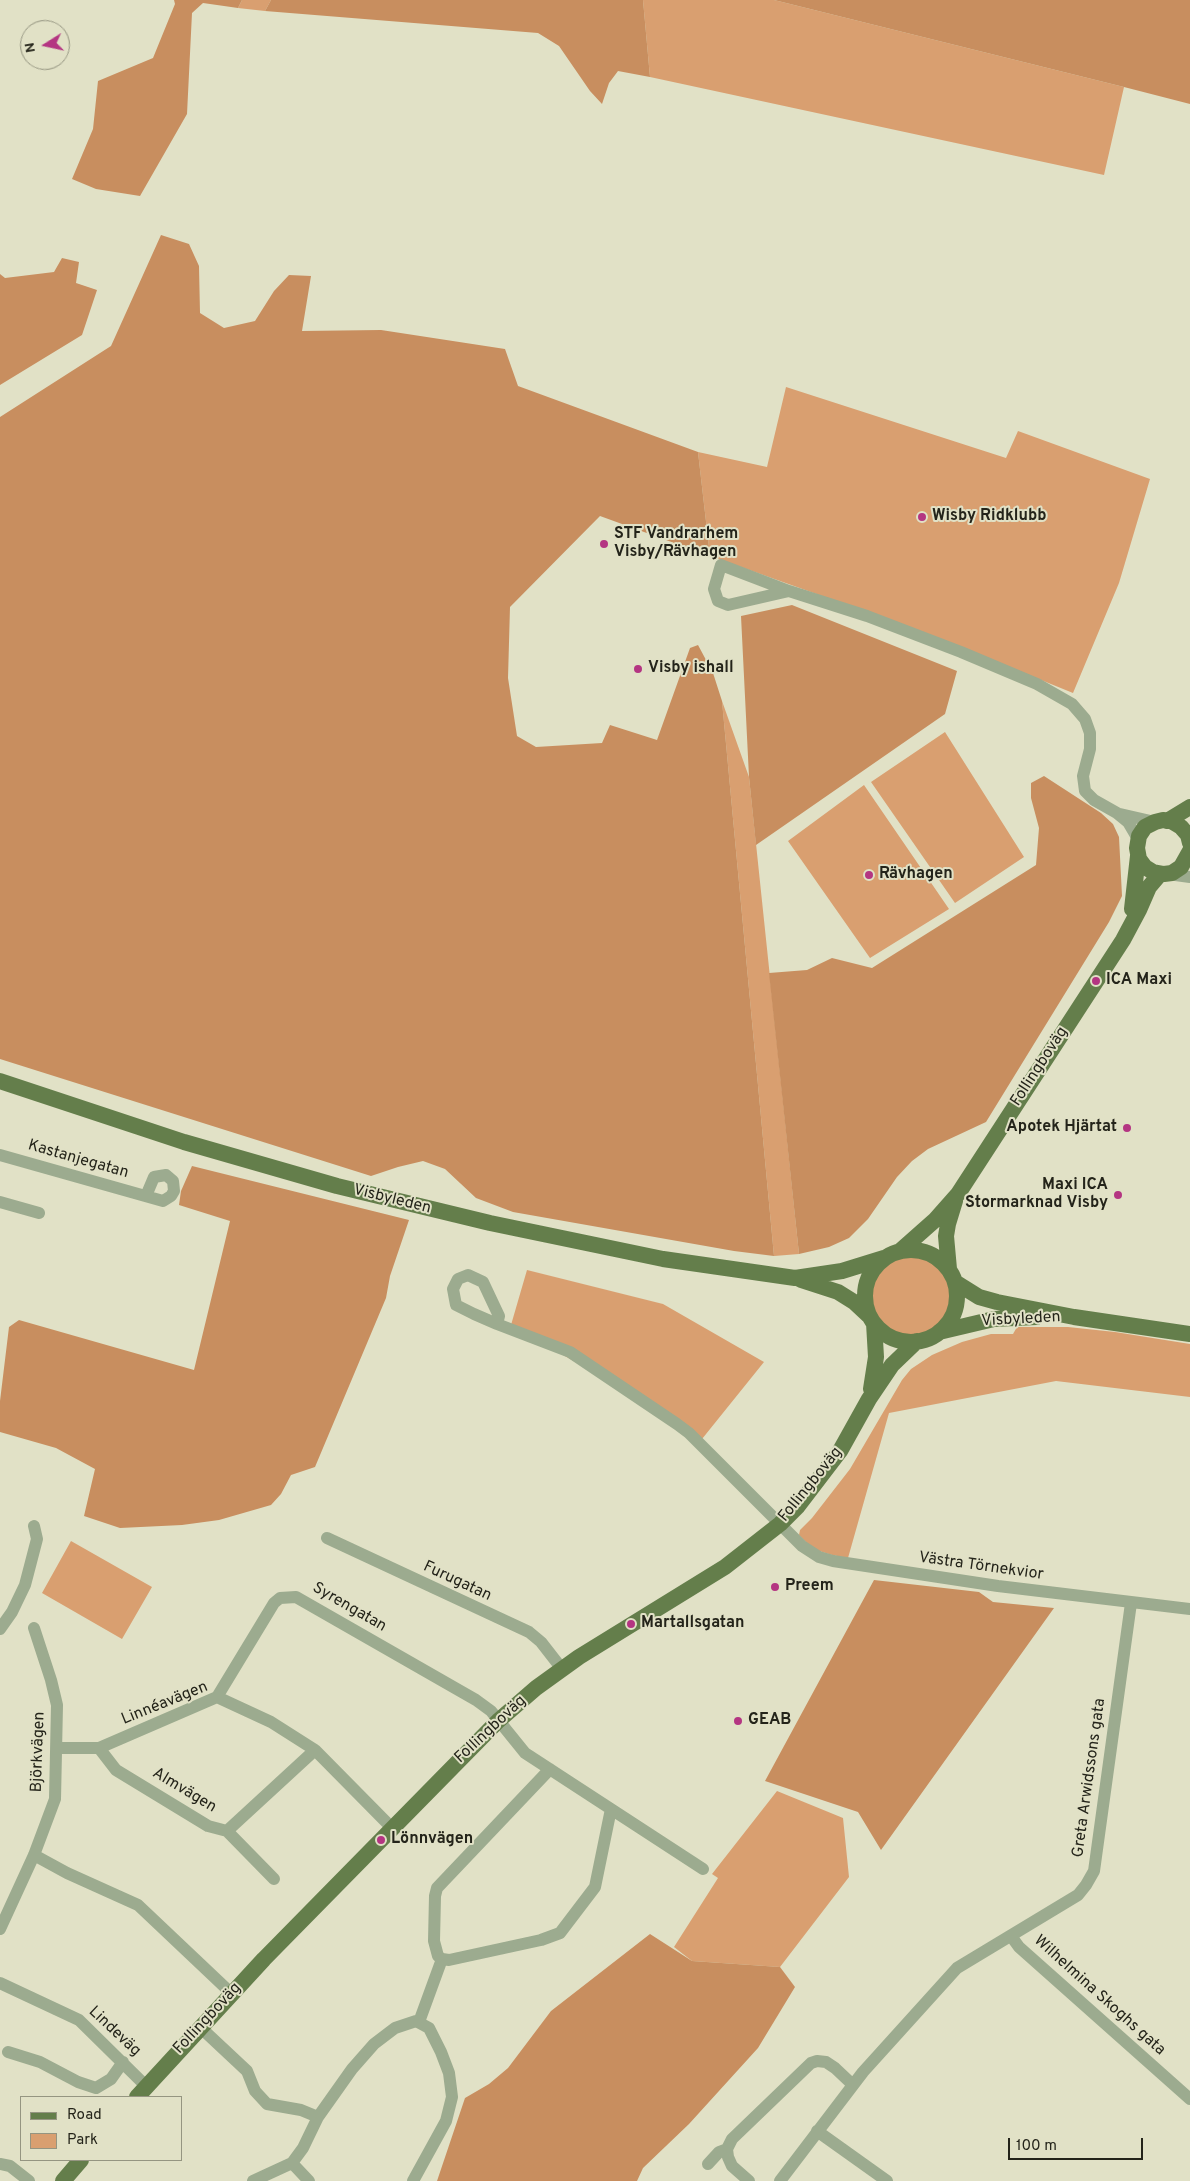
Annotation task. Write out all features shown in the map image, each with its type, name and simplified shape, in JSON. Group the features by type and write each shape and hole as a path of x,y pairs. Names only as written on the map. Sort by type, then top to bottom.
{"main road":[{"path":"1138,839 1146,827 1190,807"},
{"path":"1161,821 1184,829 1190,843"},
{"name":"Follingboväg","path":"1123,940 1134,904 1138,839"},
{"name":"Follingboväg","path":"900,1251 935,1220 958,1194 1123,940 1137,916 1149,887 1164,874 1181,867 1190,851"},
{"path":"1138,856 1145,867 1164,874"},
{"name":"Visbyleden","path":"0,1081 184,1142 337,1186 490,1223 663,1259 794,1278 838,1292 854,1302 871,1319"},
{"name":"Follingboväg","path":"952,1276 946,1245 948,1224 958,1194"},
{"path":"912,1250 930,1254 940,1260 952,1276 957,1299 955,1310 947,1324 929,1338 917,1341 895,1339 881,1331 871,1319 865,1297 866,1284 871,1272 884,1258 900,1251 912,1250"},
{"name":"Visbyleden","path":"794,1278 842,1271 884,1258"},
{"name":"Visbyleden","path":"952,1276 979,1297 1074,1317 1190,1334"},
{"name":"Visbyleden","path":"939,1332 994,1319 1074,1317"},
{"name":"Follingboväg","path":"869,1398 876,1357 871,1319"},
{"name":"Follingboväg","path":"142,2092 232,1993 498,1721 562,1669 725,1567 780,1524 803,1500 840,1451 869,1398 892,1365 917,1341"},
{"path":"63,2181 81,2161"}],"street":[{"path":"790,591 728,605 718,600 714,589 722,565 790,591 867,616 961,652 1037,684 1072,704 1085,720 1090,733 1089,755 1083,776 1085,790 1094,800 1117,813 1128,822 1138,839"},
{"path":"1117,813 1161,821"},
{"path":"1164,874 1190,877"},
{"name":"Kastanjegatan","path":"0,1155 146,1196"},
{"path":"0,1202 39,1213"},
{"path":"497,1324 570,1352 677,1424 689,1433 780,1524"},
{"name":"Västra Törnekvior","path":"780,1524 807,1550 833,1561 998,1586 1190,1609"},
{"path":"0,1629 12,1612 25,1585 37,1539 34,1526"},
{"name":"Furugatan","path":"327,1538 529,1632 541,1642 562,1669"},
{"name":"Syrengatan","path":"217,1698 274,1603 280,1598 292,1596 476,1700 491,1711 498,1721"},
{"name":"Greta Arwidssons gata","path":"780,2181 853,2085 957,1968 1078,1895 1094,1871 1130,1603"},
{"name":"Björkvägen","path":"0,1930 34,1855 55,1799 57,1705 34,1628"},
{"name":"Linnéavägen","path":"57,1748 99,1748 217,1698 271,1722 315,1750 392,1828"},
{"path":"498,1721 525,1753 703,1869"},
{"name":"Almvägen","path":"99,1748 116,1770 208,1826 227,1831 274,1879"},
{"path":"227,1831 315,1750"},
{"path":"550,1769 437,1888 435,1896 434,1941 438,1956 442,1959 449,1960 541,1940 560,1933 595,1887 611,1809"},
{"path":"34,1855 67,1873 138,1905 232,1993"},
{"name":"Wilhelmina Skoghs gata","path":"1011,1936 1020,1947 1190,2100"},
{"path":"418,2022 442,1959"},
{"name":"Lindeväg","path":"0,1983 79,2020 123,2062 142,2092"},
{"path":"253,2181 292,2163 303,2148 318,2117 352,2068 374,2044 395,2028 406,2023 418,2022 429,2028 441,2052 452,2085 452,2097 446,2121 413,2181"},
{"path":"200,2027 247,2070 255,2091 267,2104 301,2110 318,2117"},
{"path":"8,2052 40,2062 78,2082 96,2088 111,2079 123,2062"},
{"path":"708,2164 719,2152 727,2149 732,2139 811,2064 817,2061 826,2062 836,2068 853,2085"},
{"path":"817,2131 887,2181"},
{"path":"727,2149 732,2166 749,2181"},
{"path":"292,2163 309,2181"},
{"path":"0,2164 10,2166 29,2181"}],"green space":[{"path":"242,0 271,0 265,11 238,8"},
{"path":"643,0 774,0 1124,87 1104,175 650,77"},
{"name":"Wisby Ridklubb","path":"786,387 1006,458 1018,431 1150,479 1119,583 1073,693 923,632 710,556 698,452 767,467"},
{"path":"722,701 749,777 799,1254 774,1256"},
{"path":"945,732 1024,857 955,903 871,782"},
{"name":"Rävhagen","path":"864,785 949,909 870,958 788,841"},
{"path":"911,1255 926,1258 939,1267 948,1280 951,1295 948,1310 939,1323 926,1332 911,1335 896,1332 883,1323 874,1310 871,1295 874,1280 883,1267 896,1258"},
{"path":"527,1270 663,1304 764,1362 702,1439 690,1428 511,1325"},
{"path":"1017,1327 1068,1327 1115,1332 1190,1344 1190,1397 1056,1381 889,1413 848,1558 813,1549 799,1535 800,1530 812,1518 850,1469 902,1380 911,1369 932,1355 962,1342 991,1334 1013,1334"},
{"path":"71,1541 152,1587 122,1639 42,1593"},
{"path":"777,1791 843,1818 849,1877 780,1967 692,1961 674,1947 718,1878 712,1874"}],"shaded area":[{"path":"174,0 242,0 238,8 203,3 192,13 187,114 140,196 96,189 72,179 93,129 98,81 153,58 175,4"},
{"path":"271,0 643,0 650,77 618,71 609,83 602,104 590,91 559,46 538,33 265,11"},
{"path":"774,0 1190,0 1190,104 1124,87"},
{"path":"161,235 189,244 199,266 200,313 224,328 255,321 274,291 289,275 311,276 302,331 381,330 505,349 518,386 698,452 710,556 600,516 510,607 508,678 517,736 536,747 602,743 610,725 657,740 690,648 698,645 713,673 722,701 774,1256 734,1251 513,1212 476,1198 445,1169 423,1161 371,1176 0,1059 0,417 111,346"},
{"path":"62,258 79,262 76,283 97,290 82,335 0,385 0,274 5,278 54,272"},
{"path":"792,605 957,671 945,714 756,845 749,777 741,616"},
{"path":"1044,776 1101,813 1113,824 1119,837 1122,896 1109,922 986,1122 928,1149 912,1161 897,1177 868,1219 849,1238 829,1247 799,1254 769,973 807,970 832,958 872,968 1036,865 1039,828 1031,798 1031,783"},
{"path":"192,1166 409,1220 390,1276 386,1298 315,1467 291,1475 281,1494 271,1505 219,1520 182,1525 120,1528 84,1516 95,1469 56,1448 0,1432 0,1401 9,1327 19,1320 194,1370 230,1221 179,1205 181,1191"},
{"path":"874,1580 979,1592 993,1602 1054,1608 881,1850 858,1812 765,1781"},
{"path":"650,1934 692,1961 780,1967 795,1987 758,2048 689,2124 643,2168 637,2181 437,2181 465,2098 489,2084 508,2068 551,2011"}],"place":[{"name":"Wisby Ridklubb","path":"922,517"},
{"name":"STF Vandrarhem Visby/Rävhagen","path":"604,544"},
{"name":"Visby ishall","path":"638,669"},
{"name":"Rävhagen","path":"869,875"},
{"name":"ICA Maxi","path":"1096,981"},
{"name":"Apotek Hjärtat","path":"1127,1128"},
{"name":"Maxi ICA Stormarknad Visby","path":"1118,1195"},
{"name":"Preem","path":"775,1587"},
{"name":"Martallsgatan","path":"631,1624"},
{"name":"GEAB","path":"738,1721"},
{"name":"Lönnvägen","path":"381,1840"}]}
